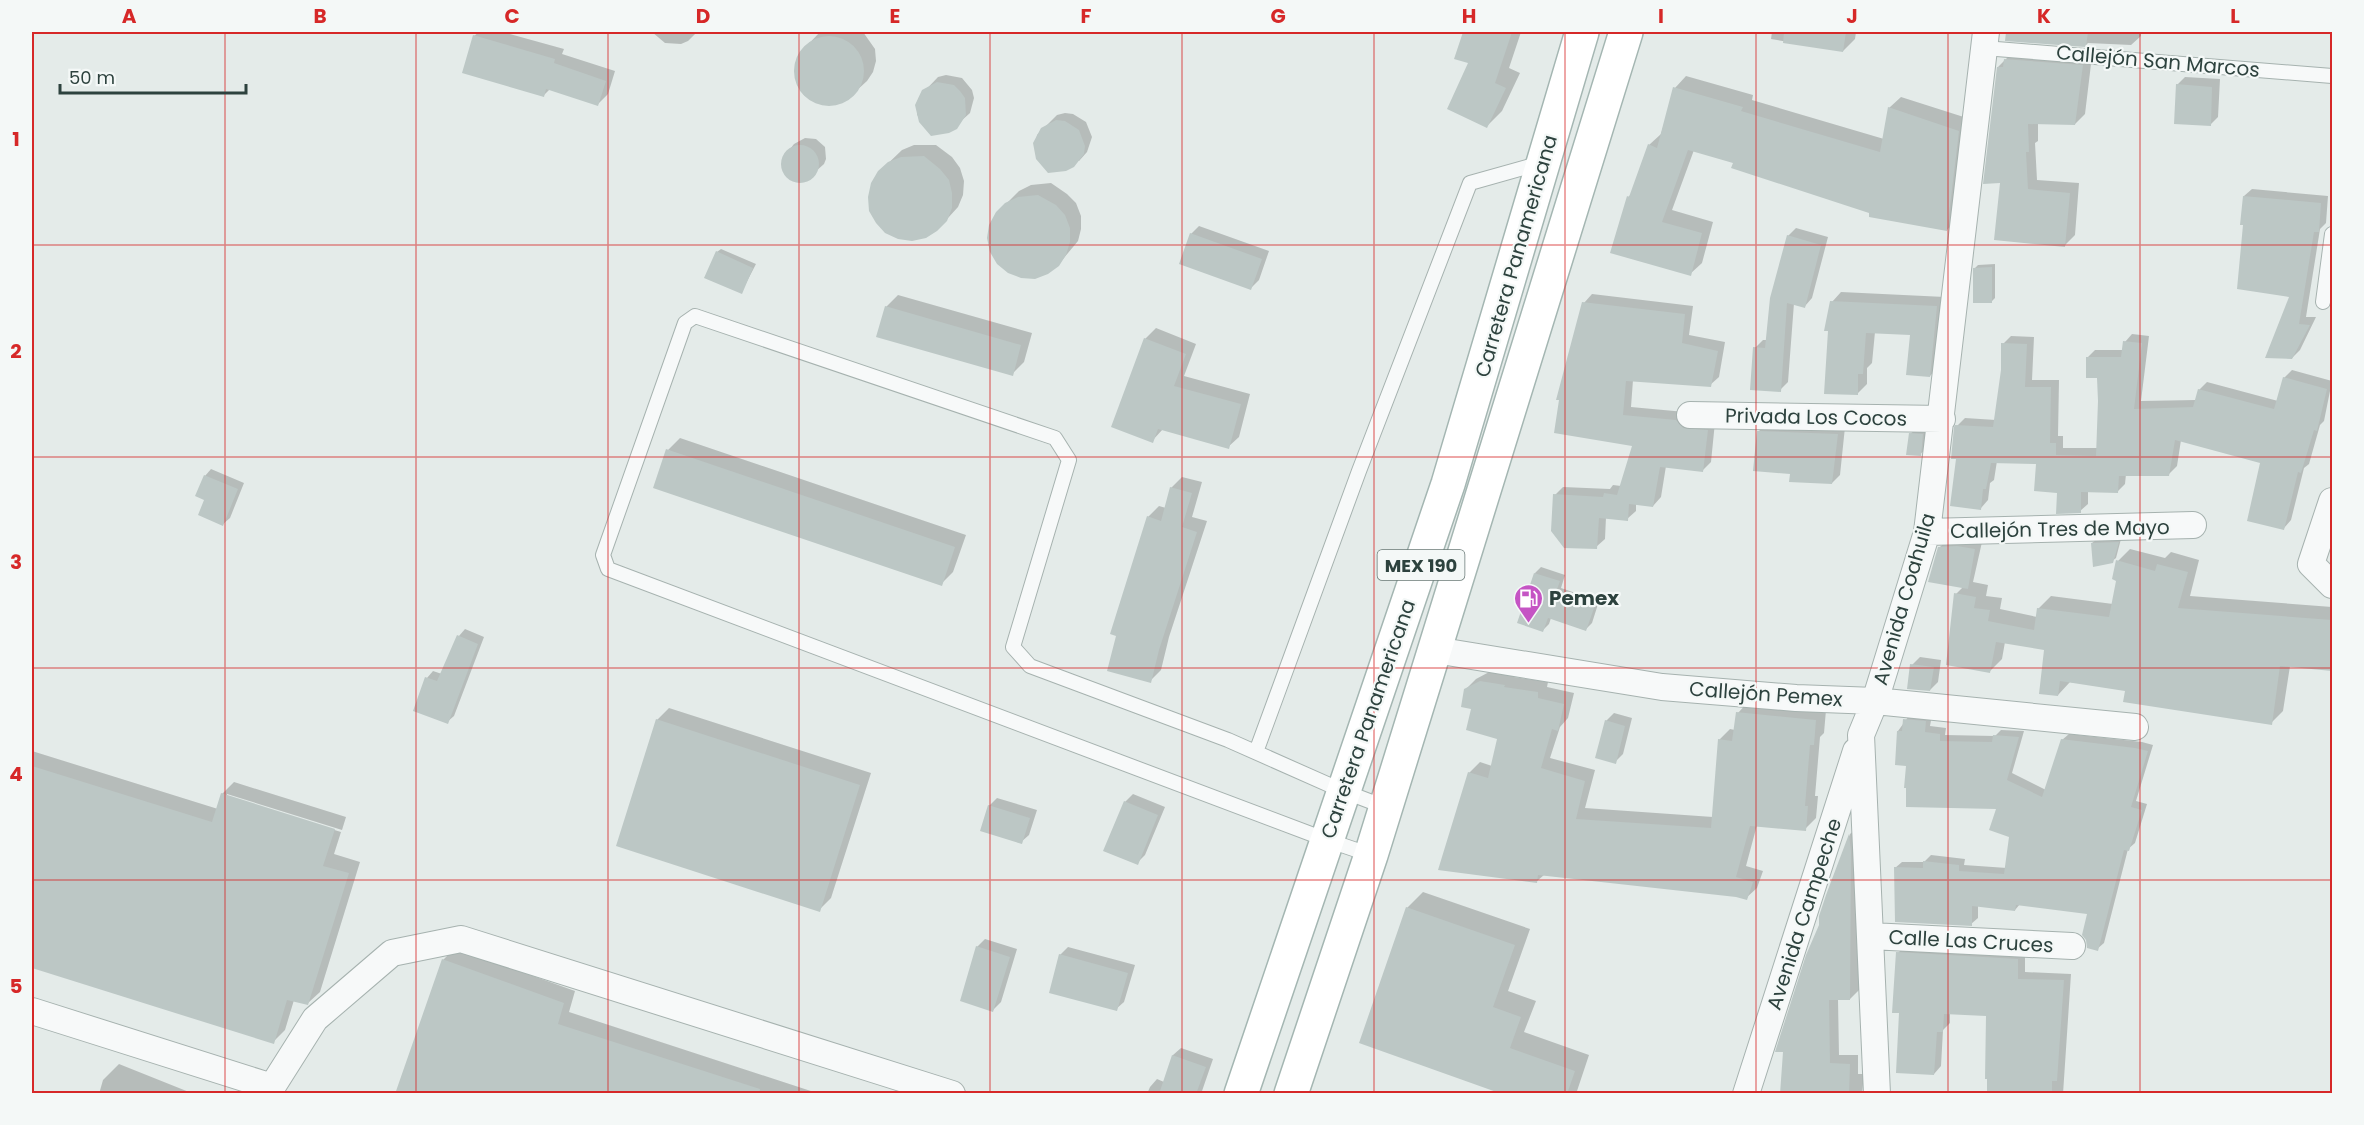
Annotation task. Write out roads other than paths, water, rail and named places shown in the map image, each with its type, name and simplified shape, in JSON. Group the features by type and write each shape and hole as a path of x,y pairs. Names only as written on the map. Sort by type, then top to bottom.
{"main road":[{"name":"Carretera Panamericana","path":"1241,1094 1448,483 1543,163 1579,32"},
{"name":"Carretera Panamericana","path":"1291,1094 1371,855 1626,32"}],"street":[{"name":"Avenida Coahuila","path":"1877,1094 1861,735 1875,701 1927,532 1985,40"},
{"name":"Privada Los Cocos","path":"1690,415 1942,419"},
{"path":"2332,501 2312,564 2332,585"},
{"name":"Callejón Tres de Mayo","path":"1927,532 2193,525"},
{"name":"Callejón Pemex","path":"1435,650 1662,687 1796,698 1875,701 2135,727"},
{"name":"Avenida Campeche","path":"1746,1094 1861,735"},
{"name":"Calle Las Cruces","path":"1870,936 2072,945"},
{"path":"32,1011 272,1090 315,1019 392,953 461,939 952,1094"}],"lane":[{"name":"Callejón San Marcos","path":"1985,40 2332,76"},
{"path":"1256,752 1355,482 1470,183 1543,163"},
{"path":"2323,303 2332,234"},
{"path":"1371,855 608,569 603,555 685,323 695,316 1055,438 1069,460 1013,647 1030,666 1256,752 1385,807"}],"place":[{"name":"Pemex","path":"1528,624"}]}
